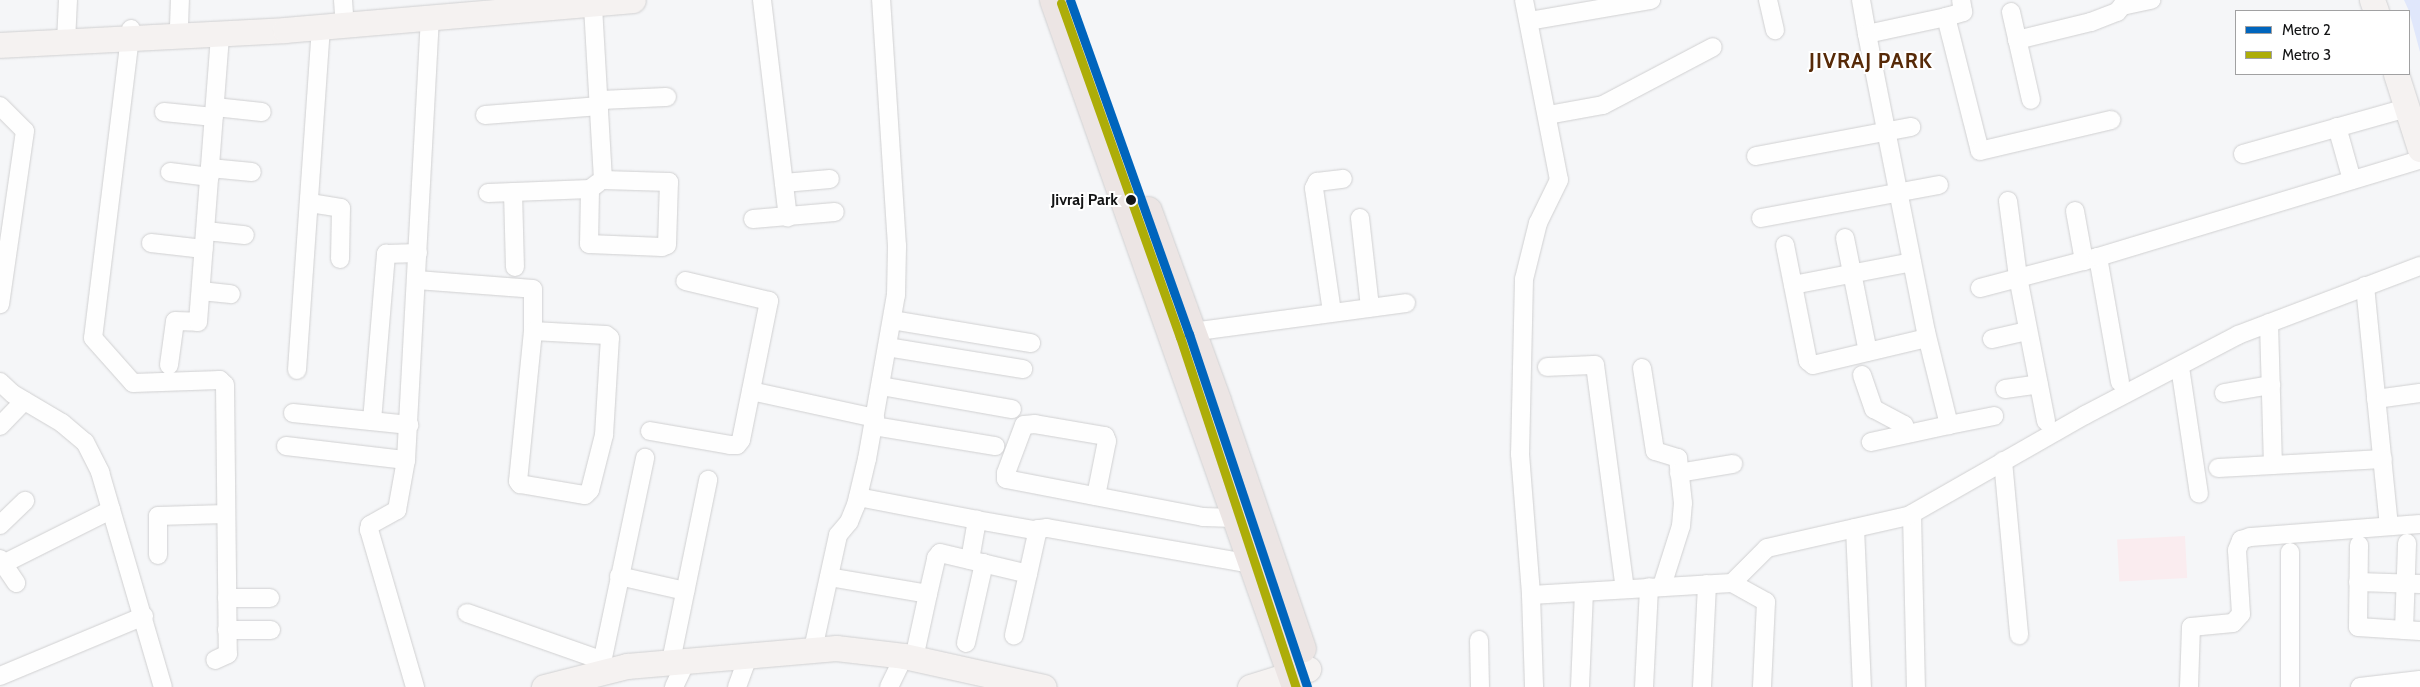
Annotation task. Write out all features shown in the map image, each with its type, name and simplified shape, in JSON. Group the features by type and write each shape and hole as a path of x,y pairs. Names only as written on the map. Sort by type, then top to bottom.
{"main road":[{"path":"131,34 179,26 344,8 559,0"},
{"path":"0,36 66,37 131,34 220,34 430,20 633,0"},
{"path":"1054,0 1251,564 1303,679"},
{"path":"1073,0 1192,332 1303,679"},
{"path":"0,45 66,37"},
{"path":"2396,75 2420,149"},
{"path":"544,687 594,674 679,660 836,648 909,657 1015,684 1044,687"},
{"path":"1250,687 1303,679"}],"street":[{"path":"66,37 68,0"},
{"path":"179,26 180,0"},
{"path":"762,0 788,217"},
{"path":"813,649 838,535 849,522 858,497 875,422 892,320 898,246 881,0"},
{"path":"1524,0 1548,115 1559,180 1538,223 1526,270 1522,329 1520,454 1531,595 1534,687"},
{"path":"1529,21 1651,0"},
{"path":"1768,0 1774,30"},
{"path":"1861,0 1897,194 1927,338 1949,425"},
{"path":"1867,34 1963,12 1961,0"},
{"path":"2017,40 2091,22 2117,12 2122,6 2151,0"},
{"path":"488,193 596,185 669,182 667,245 662,247 590,244 596,185 600,103 593,5"},
{"path":"2011,12 2031,100"},
{"path":"1946,17 1980,151 2111,120"},
{"path":"415,687 368,530 370,525 397,510 406,460 430,20"},
{"path":"296,370 310,202 321,28"},
{"path":"131,34 93,338 133,383 223,382 228,655 215,660"},
{"path":"169,364 175,322 198,322 220,34"},
{"path":"1548,115 1604,106 1713,47"},
{"path":"486,115 667,97"},
{"path":"0,106 25,131 0,304"},
{"path":"2243,154 2407,108"},
{"path":"164,112 262,112"},
{"path":"2337,127 2352,180"},
{"path":"1756,156 1911,128"},
{"path":"1980,288 2091,259 2420,160"},
{"path":"170,172 252,172"},
{"path":"784,183 830,179"},
{"path":"1332,312 1314,188 1317,182 1343,179"},
{"path":"1761,218 1939,186"},
{"path":"513,192 515,267"},
{"path":"2008,201 2018,277 2046,421"},
{"path":"310,202 341,208 340,259"},
{"path":"2075,211 2091,259 2120,382"},
{"path":"753,219 835,212"},
{"path":"1360,218 1370,307"},
{"path":"206,231 245,235"},
{"path":"1845,238 1868,352"},
{"path":"151,243 204,249"},
{"path":"1786,245 1808,360 1819,365 1927,338"},
{"path":"372,421 386,254 418,253"},
{"path":"1793,285 1912,262"},
{"path":"1732,583 1767,548 1912,514 2002,461 2180,367 2269,323 2420,266"},
{"path":"417,280 533,289 536,293 518,481 520,484 585,495 590,490 604,435 610,338 606,335 533,330"},
{"path":"650,431 738,445 751,391 769,300 685,281"},
{"path":"2365,286 2389,525"},
{"path":"201,291 231,294"},
{"path":"1192,332 1406,303"},
{"path":"892,320 1031,343"},
{"path":"2269,323 2273,465"},
{"path":"1992,339 2028,331"},
{"path":"887,347 1024,369"},
{"path":"1547,367 1595,365 1626,589"},
{"path":"2180,367 2199,494"},
{"path":"1642,368 1655,451 1676,456 1683,514 1656,587 1644,687"},
{"path":"1862,375 1874,409 1904,425 1906,433"},
{"path":"0,382 24,401 62,423 85,442 100,472 144,616 163,687"},
{"path":"2005,389 2039,384"},
{"path":"2224,393 2271,385"},
{"path":"881,386 1012,409"},
{"path":"751,391 875,422 995,446"},
{"path":"2376,399 2420,393"},
{"path":"0,426 24,401"},
{"path":"293,413 408,425"},
{"path":"1871,442 1906,433 1994,416"},
{"path":"1096,496 1107,441 1104,436 1035,424 1024,425 1006,479 1203,517 1235,518"},
{"path":"286,446 406,460"},
{"path":"467,613 594,674 619,576 645,458"},
{"path":"2218,468 2383,459"},
{"path":"2002,461 2019,635"},
{"path":"1679,473 1732,464"},
{"path":"674,687 679,660 685,590 708,480"},
{"path":"858,497 977,520 1251,564"},
{"path":"0,524 25,501"},
{"path":"16,582 2,562 111,510"},
{"path":"158,555 158,516 226,514"},
{"path":"1912,514 1916,687"},
{"path":"966,643 977,562 977,520"},
{"path":"2189,687 2191,627 2233,623 2241,614 2237,550 2241,540 2250,537 2420,524"},
{"path":"1855,528 1862,687"},
{"path":"1014,636 1038,529"},
{"path":"2359,545 2358,627 2412,630 2413,584 2407,542"},
{"path":"2290,552 2290,687"},
{"path":"890,687 909,657 937,556 945,554 1028,574"},
{"path":"619,576 685,590"},
{"path":"829,577 928,594"},
{"path":"2358,582 2413,584"},
{"path":"1531,595 1732,583 1766,602 1762,687"},
{"path":"1702,687 1708,584"},
{"path":"1580,687 1584,592"},
{"path":"227,598 270,598"},
{"path":"0,676 144,616"},
{"path":"228,630 271,630"},
{"path":"1479,640 1480,687"},
{"path":"737,687 749,654"},
{"path":"2360,687 2420,680"}],"shaded area":[{"path":"2404,0 2420,0 2420,52 2410,10"},
{"path":"2185,536 2187,578 2119,582 2117,540"}],"metro line":[{"name":"2","path":"1070,0 1189,334 1307,687"},
{"name":"3","path":"1061,3 1180,337 1296,687"}],"place":[{"name":"Jivraj Park","path":"1131,200"}],"district":[{"name":"JIVRAJ PARK","path":"1871,61"}]}
